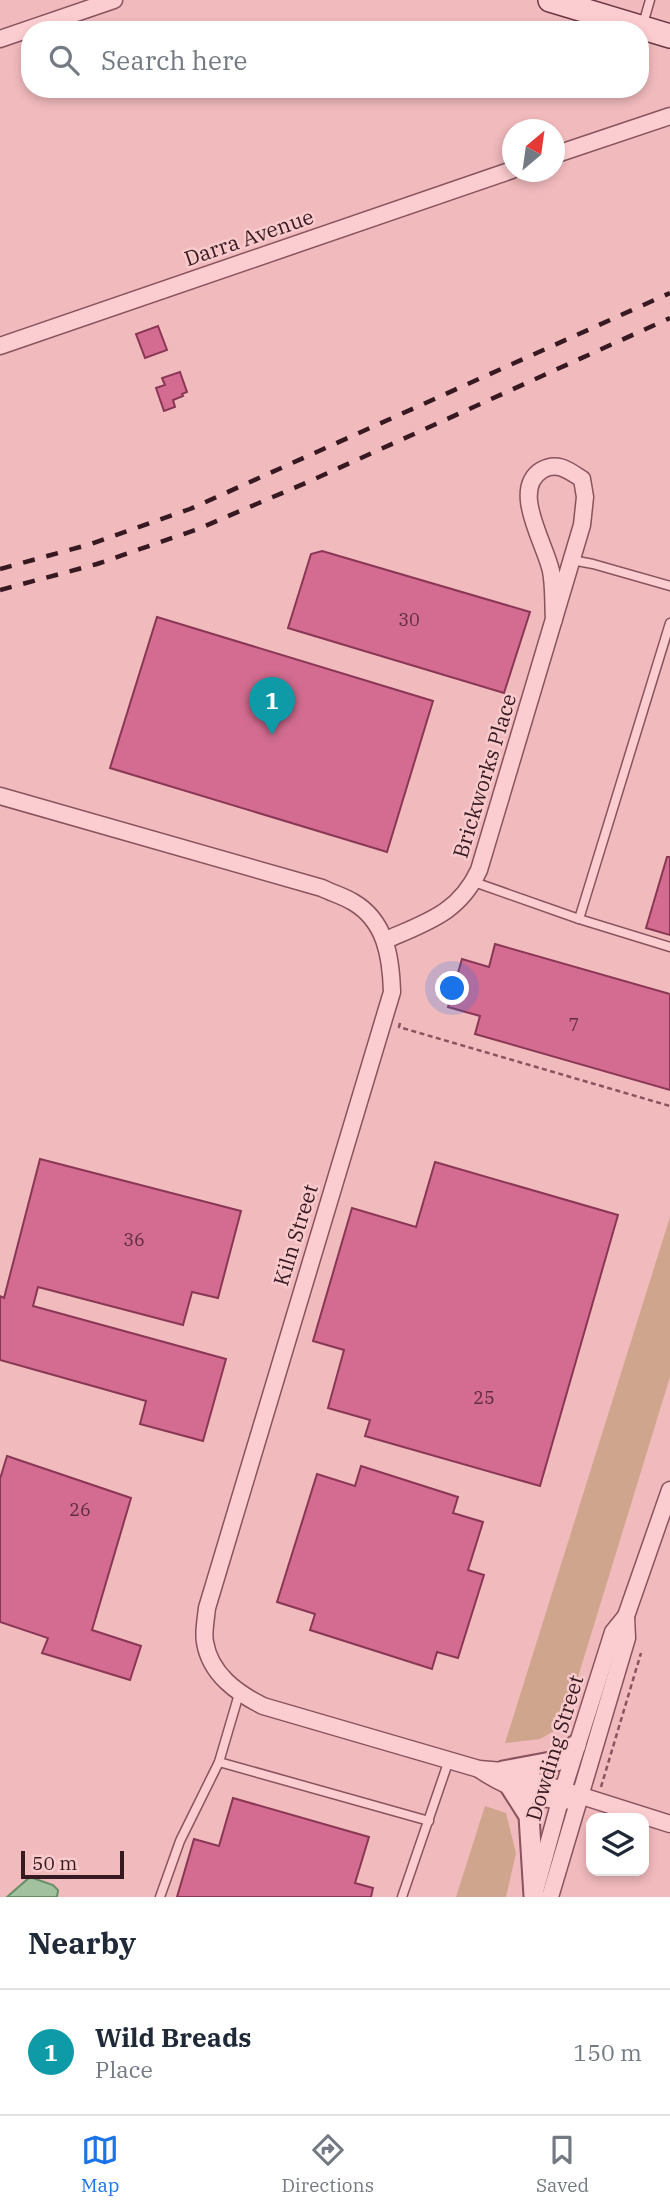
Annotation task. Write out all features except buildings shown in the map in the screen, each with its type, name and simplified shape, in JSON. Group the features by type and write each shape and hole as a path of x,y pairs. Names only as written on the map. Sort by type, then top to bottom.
{"main road":[{"path":"551,0 622,21"},
{"path":"649,29 670,36"}],"street":[{"path":"53,21 114,0"},
{"path":"0,39 21,32"},
{"path":"565,152 670,116"},
{"name":"Darra Avenue","path":"0,346 502,174"},
{"name":"Brickworks Place","path":"386,940 443,914 460,901 480,870 572,560 582,525 585,497 582,479 564,467 547,468 536,474 529,487 528,504 552,574 554,620"},
{"name":"Kiln Street","path":"0,796 323,888 355,902 370,917 386,940 392,992 207,1608 205,1642 214,1667 239,1694 263,1706 479,1769 561,1796 579,1797 670,1824"},
{"name":"Dowding Street","path":"539,1897 561,1796 576,1745 613,1632 626,1616 670,1490"},
{"name":"Dowding Street","path":"539,1897 579,1797 627,1638 626,1616"},
{"path":"539,1897 530,1865 532,1834 529,1815 507,1779 555,1761 576,1745"}],"lane":[{"path":"644,21 650,0"},
{"path":"572,560 670,586"},
{"path":"579,919 670,623"},
{"path":"474,881 579,919 670,947"},
{"path":"160,1897 180,1841 219,1762 239,1694"},
{"path":"402,1897 449,1760"},
{"path":"219,1762 429,1821"}],"path":[{"path":"386,1010 401,1015 399,1027 670,1106"},
{"path":"594,1785 601,1787 641,1653"}],"shaded area":[{"path":"670,1217 670,1377 563,1726 540,1739 505,1743"},
{"path":"485,1806 506,1813 516,1853 506,1897 456,1897"},
{"path":"30,1877 53,1885 58,1890 57,1897 7,1897"}],"railway":[{"path":"0,569 91,544 190,509 670,293"},
{"path":"0,590 97,564 198,529 670,318"}],"place":[{"name":"Wild Breads","path":"272,735"}]}
